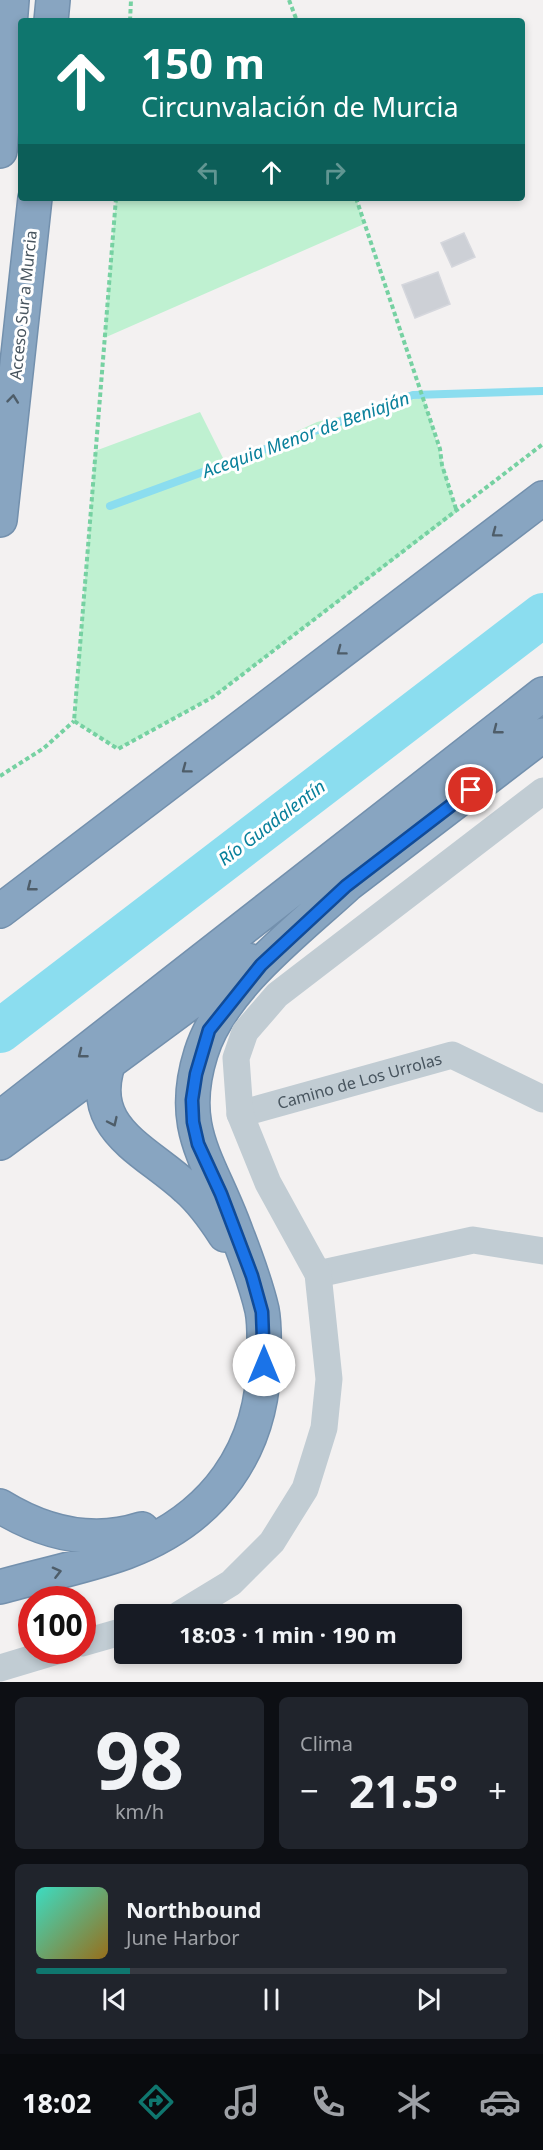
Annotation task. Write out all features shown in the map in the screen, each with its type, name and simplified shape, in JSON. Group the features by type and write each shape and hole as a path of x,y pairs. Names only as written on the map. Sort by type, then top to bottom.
{"highway":[{"path":"0,151 12,0"},
{"path":"51,18 53,0"},
{"name":"Acceso Sur a Murcia","path":"0,520 35,201"},
{"path":"0,911 543,498"},
{"path":"252,1276 205,1206 187,1188 129,1144 119,1133 107,1106 104,1087 107,1065 126,1033 336,874 543,694"},
{"path":"0,1118 336,874 543,735"},
{"path":"0,1587 127,1551 166,1532 209,1498 238,1463 250,1439 263,1386 262,1312 252,1276 198,1144 192,1100 198,1064 209,1030 336,874"},
{"path":"0,1143 107,1065"},
{"path":"0,1506 17,1516 61,1533 85,1537 113,1535 158,1525 185,1513 209,1498"}],"street":[{"path":"196,1604 231,1583 272,1542 305,1489 324,1428 329,1379 318,1274 268,1183 240,1114 236,1058 245,1032 277,996 543,791"},
{"name":"Camino de Los Urrolas","path":"240,1114 452,1055 543,1099"},
{"path":"318,1274 473,1240 543,1251"},
{"path":"96,1639 114,1634"},
{"path":"0,1668 18,1663"}],"path":[{"path":"130,18 132,0"},
{"path":"289,0 296,18"},
{"path":"0,776 44,748 74,722 116,201"},
{"path":"357,201 440,449 442,465 457,512"},
{"path":"74,722 118,749 213,697 543,444"}],"green space":[{"path":"116,201 357,201 364,224 104,338"},
{"path":"423,397 457,512 213,697 118,749 74,721 95,451 200,412 226,464 317,422"}],"building":[{"path":"464,233 475,257 452,267 441,243"},
{"path":"438,272 450,304 415,318 402,285"}],"waterway":[{"name":"Acequia Menor de Beniaján","path":"110,506 413,395 543,391"},
{"name":"Río Guadalentín","path":"0,1031 543,615"}],"route":[{"path":"264,1365 262,1312 252,1276 221,1194 198,1144 193,1122 192,1100 200,1054 209,1030 261,965 346,886 471,790"}]}
